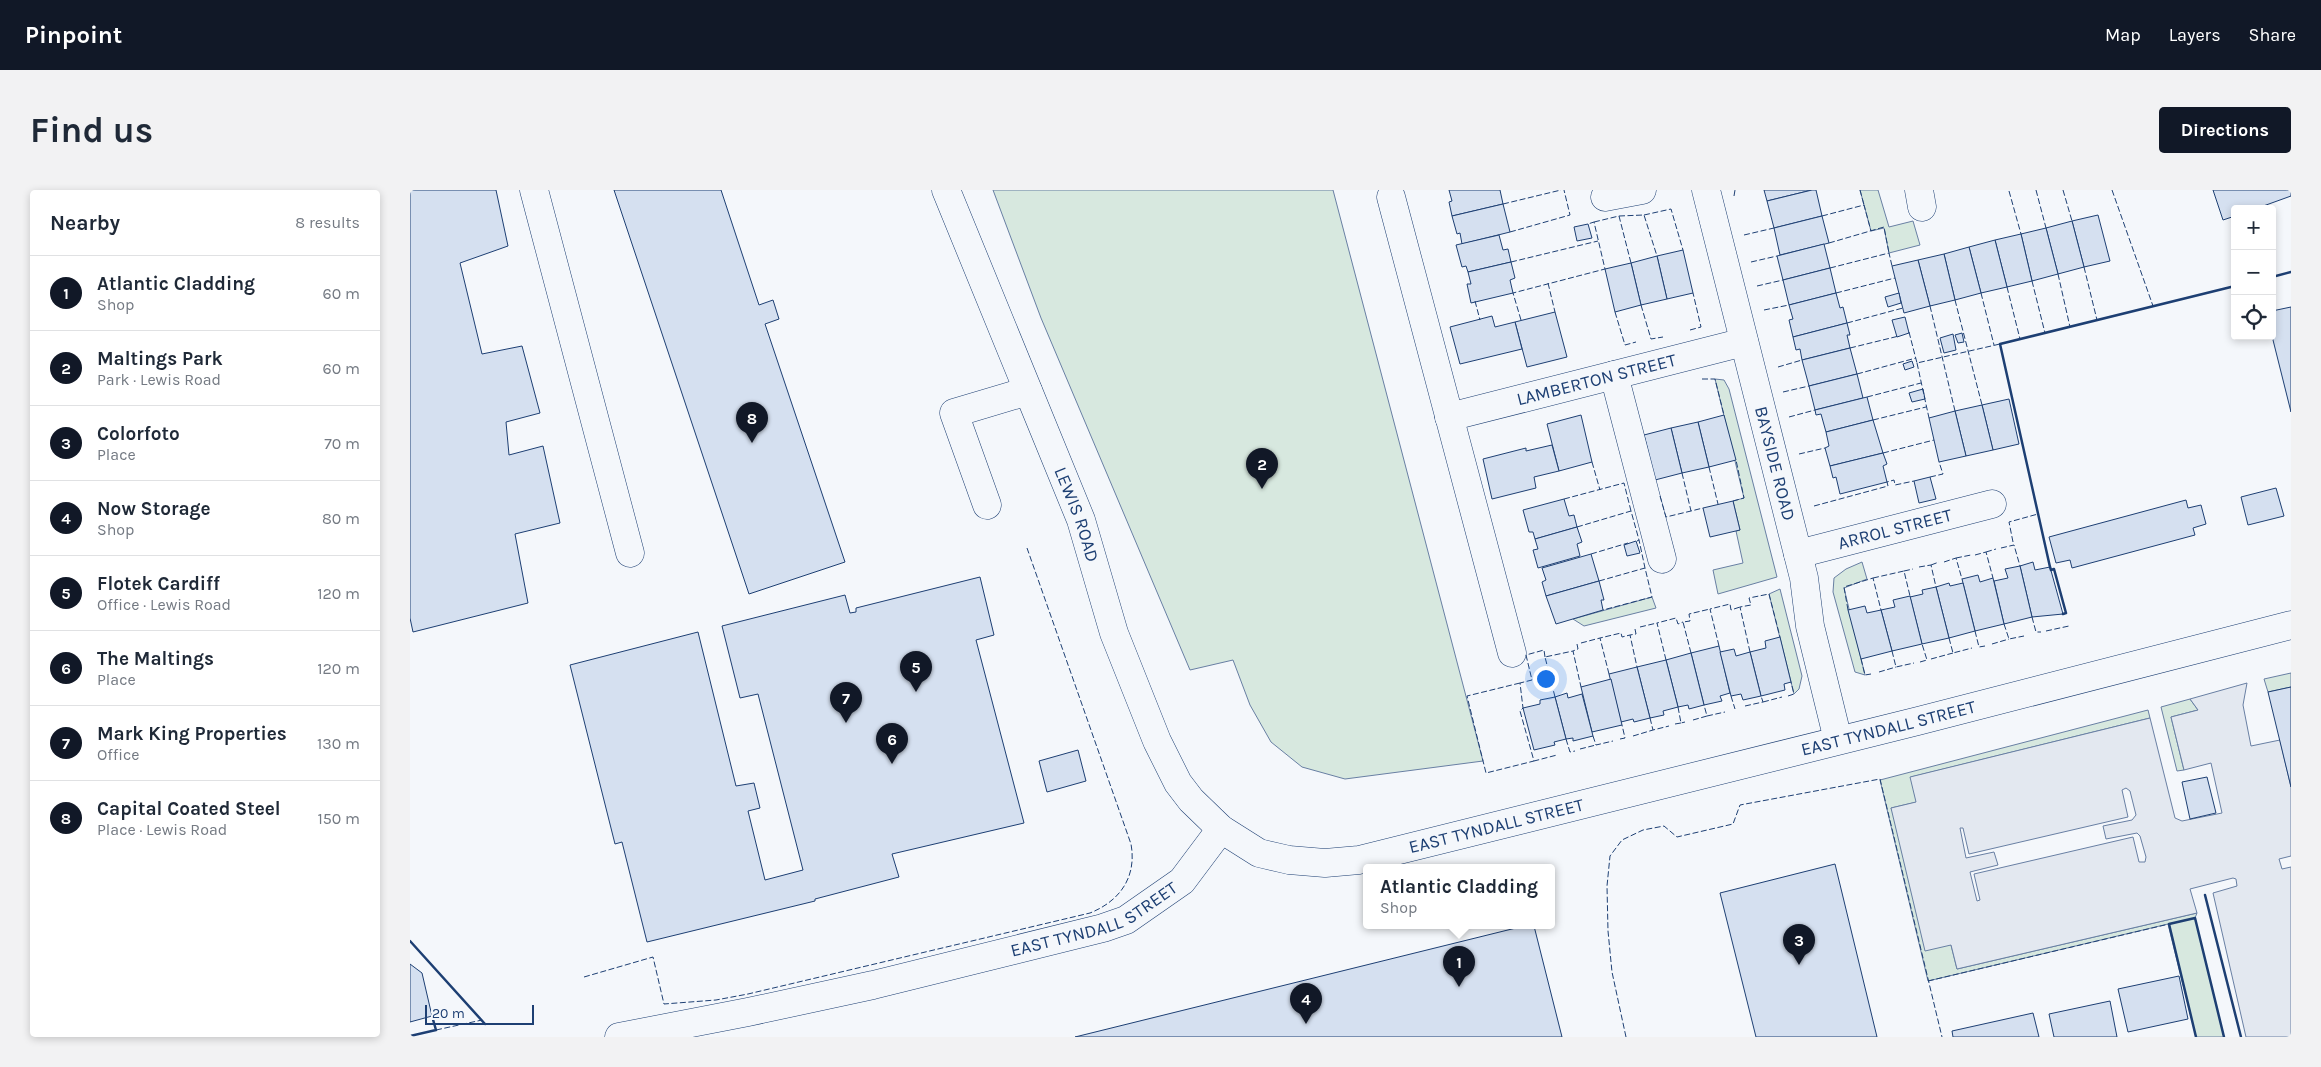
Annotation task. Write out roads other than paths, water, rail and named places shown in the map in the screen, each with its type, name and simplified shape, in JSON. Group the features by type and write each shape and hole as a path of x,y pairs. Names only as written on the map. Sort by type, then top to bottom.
{"street":[{"path":"534,190 630,553"},
{"name":"LEWIS ROAD","path":"946,190 1081,520 1114,633 1157,741 1178,783 1191,800 1221,829"},
{"path":"1605,197 1642,190"},
{"name":"BAYSIDE ROAD","path":"1706,190 1804,578 1810,626 1838,740"},
{"path":"1391,197 1512,653"},
{"name":"LAMBERTON STREET","path":"1449,417 1744,342"},
{"path":"1614,375 1662,559"},
{"path":"987,506 954,414 1028,391"},
{"name":"ARROL STREET","path":"1798,554 1992,504"},
{"name":"EAST TYNDALL STREET","path":"619,1037 873,985 1103,928 1126,920 1182,882 1221,829 1237,841 1259,853 1289,860 1326,863 1359,860 2291,625"}],"place":[{"name":"Capital Coated Steel","path":"752,443"},
{"name":"Maltings Park","path":"1262,489"},
{"name":"Flotek Cardiff","path":"916,692"},
{"name":"Mark King Properties","path":"846,723"},
{"name":"The Maltings","path":"892,764"},
{"name":"Colorfoto","path":"1799,965"},
{"name":"Atlantic Cladding","path":"1459,987"},
{"name":"Now Storage","path":"1306,1024"}]}
